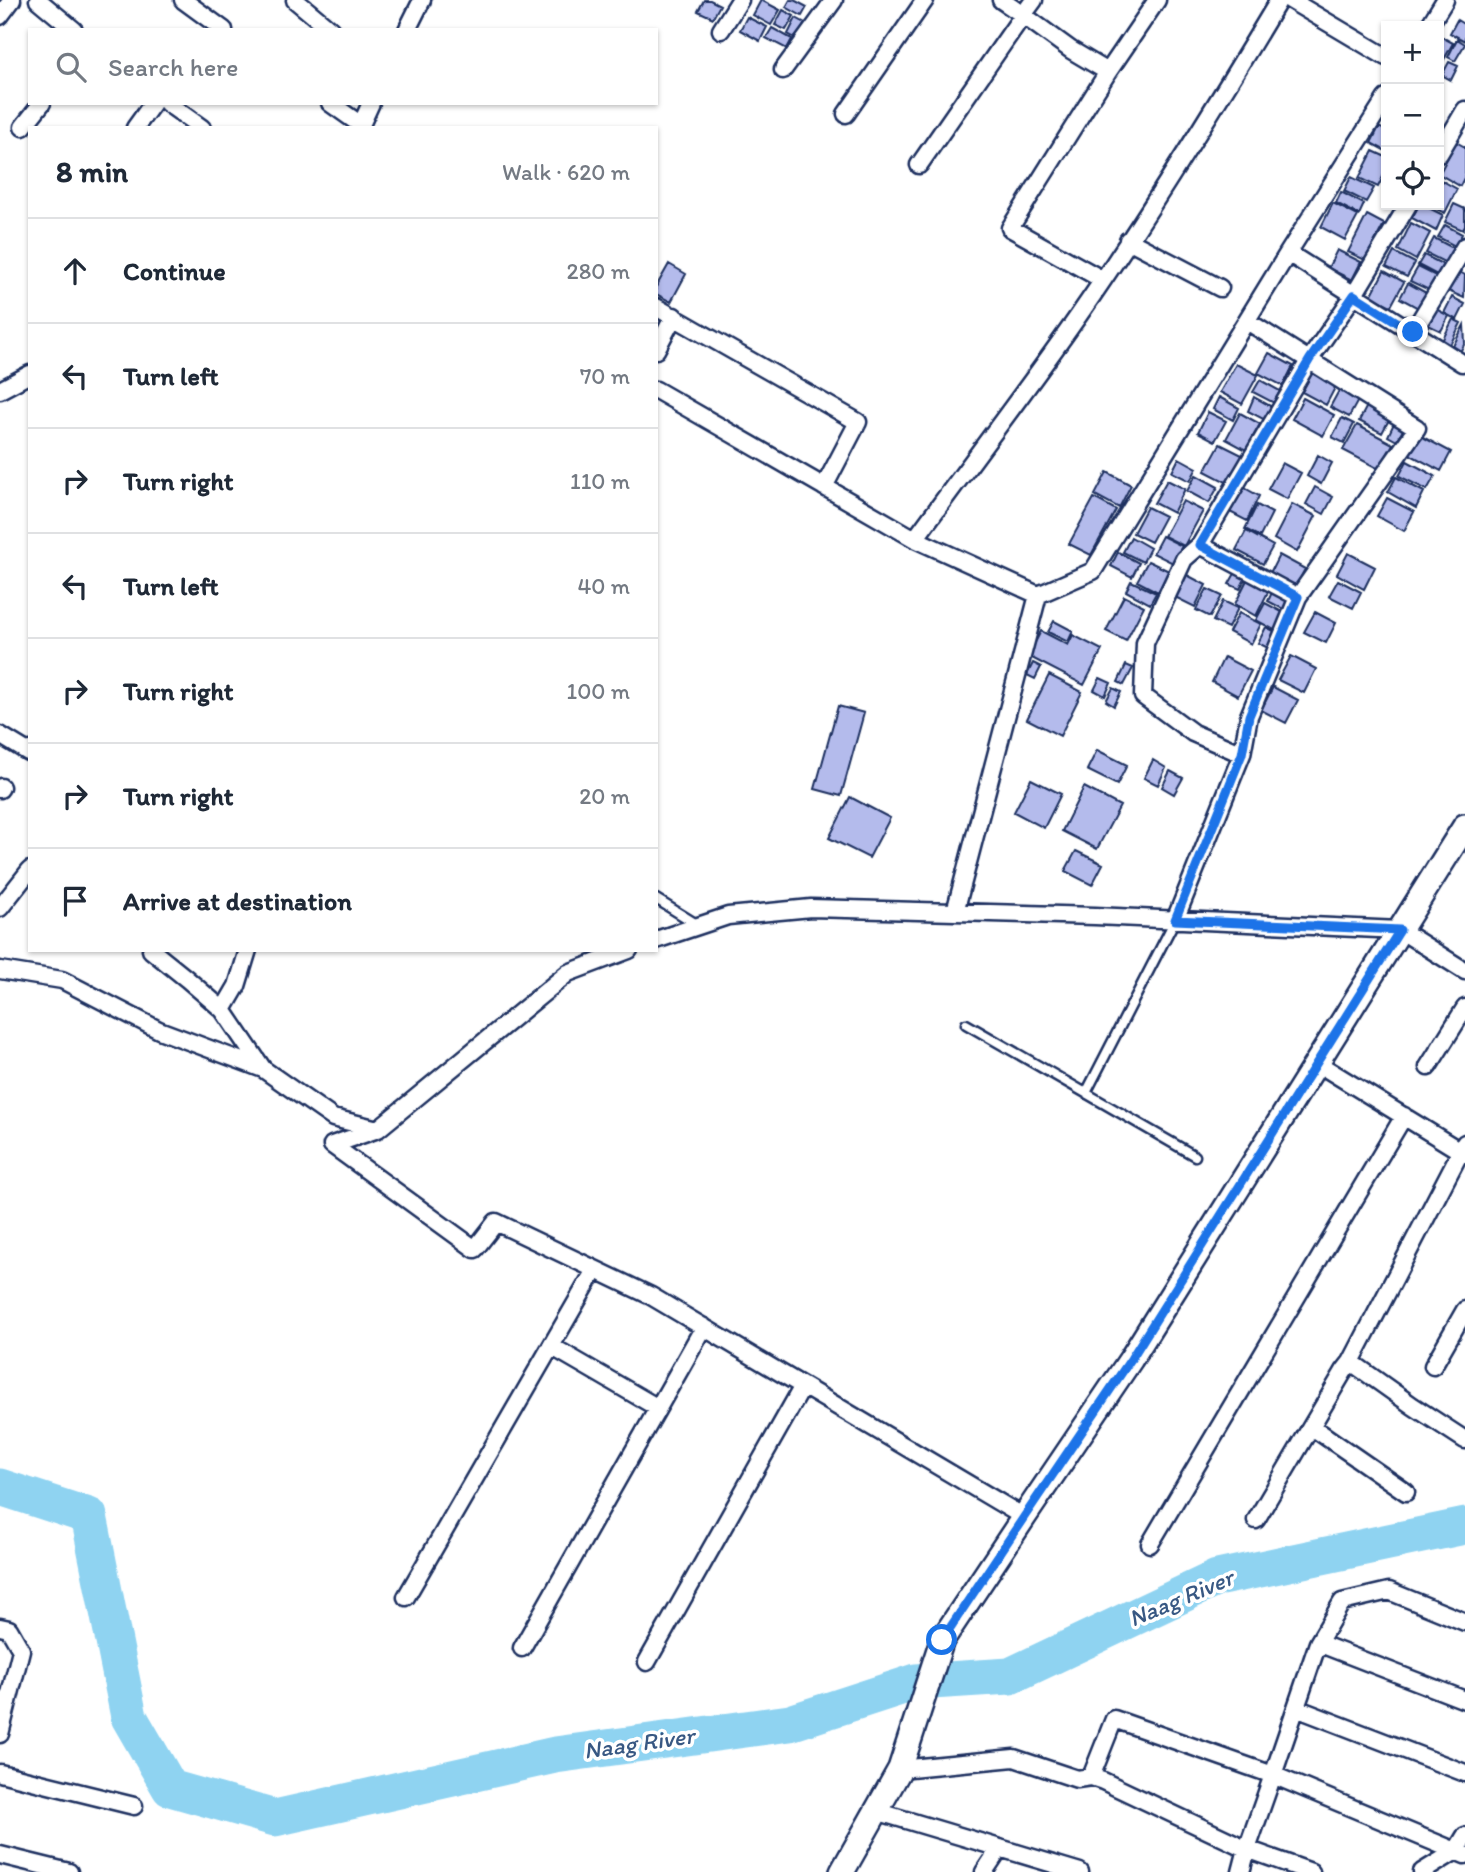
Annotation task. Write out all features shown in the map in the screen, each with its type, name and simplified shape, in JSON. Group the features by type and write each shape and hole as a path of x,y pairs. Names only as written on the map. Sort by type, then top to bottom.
{"street":[{"path":"0,16 12,0"},
{"path":"38,0 72,28"},
{"path":"183,0 222,28"},
{"path":"295,0 329,28"},
{"path":"721,30 740,0"},
{"path":"783,71 834,0"},
{"path":"846,114 925,0"},
{"path":"1001,0 1071,50 1108,72"},
{"path":"919,165 1034,0"},
{"path":"1103,280 1010,228 1108,72 1157,0"},
{"path":"915,539 1103,280 1222,96 1279,0"},
{"path":"1290,0 1381,54"},
{"path":"1432,21 1445,0"},
{"path":"408,28 417,2"},
{"path":"23,127 40,105"},
{"path":"136,126 152,105"},
{"path":"170,105 199,126"},
{"path":"333,105 361,126 370,105"},
{"path":"658,391 915,539 1038,595 1093,571 1381,106"},
{"path":"1443,147 1465,110"},
{"path":"1242,754 1193,733 1143,696 1145,643 1184,559 1200,545 1310,359 1354,295 1405,210"},
{"path":"1128,240 1220,288"},
{"path":"1413,332 1465,246"},
{"path":"1289,253 1462,363"},
{"path":"658,308 858,422 824,486"},
{"path":"658,346 674,316"},
{"path":"1175,920 1242,754 1249,716 1298,597 1417,428 1247,321"},
{"path":"0,390 28,375"},
{"path":"1200,545 1298,597"},
{"path":"955,912 1038,595"},
{"path":"0,735 28,752"},
{"path":"842,1872 900,1769 942,1640 1131,1359 1465,826"},
{"path":"0,908 28,873"},
{"path":"658,939 728,916 811,908 1175,920 1400,930 1465,971"},
{"path":"153,952 223,1010 263,1069"},
{"path":"223,1010 237,986 247,952"},
{"path":"624,952 568,973 377,1129 332,1145 475,1249 496,1222 651,1296 1024,1517"},
{"path":"0,970 62,980 159,1030 263,1069 333,1118 377,1129"},
{"path":"1428,1067 1465,1008"},
{"path":"1256,1520 1351,1362 1463,1149 1317,1063"},
{"path":"1150,1544 1404,1116"},
{"path":"406,1597 595,1270"},
{"path":"1433,1366 1465,1310"},
{"path":"522,1648 704,1328"},
{"path":"551,1346 658,1408"},
{"path":"1351,1362 1465,1440"},
{"path":"647,1662 803,1386"},
{"path":"1312,1427 1406,1492"},
{"path":"1241,1872 1318,1643 1342,1602 1389,1591 1465,1622"},
{"path":"0,1627 9,1629 21,1650 0,1734"},
{"path":"1318,1643 1465,1700"},
{"path":"1296,1708 1465,1773"},
{"path":"1091,1777 1114,1718 1273,1775 1460,1853"},
{"path":"900,1769 1014,1758 1077,1779 1091,1777 1247,1849 1311,1872"},
{"path":"0,1773 134,1806"},
{"path":"876,1811 1073,1871"},
{"path":"1422,1872 1460,1853 1465,1836"},
{"path":"984,1872 1000,1848"},
{"path":"0,1855 69,1872"}],"lane":[{"path":"658,900 698,925"},
{"path":"1087,1093 1175,920"},
{"path":"966,1024 1195,1156"}],"building":[{"path":"704,0 720,5 713,18 698,11"},
{"path":"761,0 780,10 771,25 753,15"},
{"path":"790,0 807,7 802,16 786,7"},
{"path":"783,10 794,16 786,30 775,25"},
{"path":"747,17 767,27 760,41 740,30"},
{"path":"796,18 805,23 797,39 788,34"},
{"path":"1457,20 1465,25 1465,41 1450,33"},
{"path":"772,28 792,39 787,49 766,38"},
{"path":"1444,38 1453,43 1444,59"},
{"path":"1457,39 1465,44 1455,61 1448,57"},
{"path":"1449,62 1458,66 1451,80 1444,76"},
{"path":"1379,127 1381,128 1381,148 1371,143"},
{"path":"1456,142 1465,147 1465,176 1460,186 1444,177 1444,165"},
{"path":"1373,151 1381,155 1381,181 1378,187 1359,178"},
{"path":"1351,177 1374,188 1366,202 1344,191"},
{"path":"1444,182 1457,189 1445,213 1439,210 1444,210"},
{"path":"1341,192 1364,204 1359,215 1336,203"},
{"path":"1333,203 1358,216 1345,240 1321,227"},
{"path":"1454,204 1465,209 1463,230 1445,222"},
{"path":"1416,210 1433,210 1443,215 1436,231 1412,218"},
{"path":"1367,215 1384,224 1365,260 1348,252"},
{"path":"1411,223 1430,233 1416,260 1398,250"},
{"path":"1445,225 1462,234 1455,246 1438,237"},
{"path":"1434,238 1453,248 1446,263 1426,253"},
{"path":"1337,250 1361,262 1352,280 1328,268"},
{"path":"1394,252 1415,263 1407,277 1386,267"},
{"path":"1424,255 1444,265 1439,276 1418,265"},
{"path":"669,264 686,274 671,302 658,295 658,283"},
{"path":"1418,267 1438,277 1431,291 1410,281"},
{"path":"1456,270 1465,275 1464,298 1446,290"},
{"path":"1384,271 1404,282 1391,306 1371,296"},
{"path":"1408,283 1428,294 1420,309 1400,298"},
{"path":"1452,297 1465,304 1457,320 1444,313"},
{"path":"1434,308 1449,316 1441,331 1426,324"},
{"path":"1453,319 1461,323 1450,345 1442,341"},
{"path":"1464,325 1465,343 1460,352 1452,348"},
{"path":"1269,353 1293,366 1283,386 1258,373"},
{"path":"1236,364 1258,375 1242,404 1220,392"},
{"path":"1314,369 1338,382 1326,405 1302,392"},
{"path":"1260,380 1280,391 1274,403 1253,392"},
{"path":"1342,385 1361,395 1349,417 1330,407"},
{"path":"1219,397 1239,408 1233,420 1213,409"},
{"path":"1254,397 1272,407 1265,420 1248,411"},
{"path":"1303,398 1334,415 1323,436 1292,419"},
{"path":"1368,404 1391,416 1382,433 1359,421"},
{"path":"1208,412 1226,421 1215,441 1198,432"},
{"path":"1240,413 1260,424 1246,450 1226,439"},
{"path":"1342,418 1354,424 1344,443 1332,437"},
{"path":"1395,421 1405,426 1397,441 1388,436"},
{"path":"1357,425 1393,444 1379,469 1343,450"},
{"path":"1419,435 1451,452 1441,471 1409,454"},
{"path":"1220,444 1244,456 1230,484 1205,471"},
{"path":"1318,455 1332,463 1321,484 1307,476"},
{"path":"1179,458 1197,468 1190,481 1172,472"},
{"path":"1407,461 1435,476 1427,490 1399,476"},
{"path":"1282,463 1301,473 1287,499 1268,489"},
{"path":"1107,472 1131,485 1119,508 1095,495"},
{"path":"1196,475 1218,487 1209,503 1187,491"},
{"path":"1396,477 1424,492 1416,508 1388,492"},
{"path":"1167,480 1185,489 1173,513 1154,503"},
{"path":"1241,486 1259,496 1247,521 1228,511"},
{"path":"1315,487 1333,497 1324,514 1306,504"},
{"path":"1094,498 1116,510 1091,555 1069,544"},
{"path":"1387,498 1414,512 1404,531 1377,516"},
{"path":"1183,501 1203,511 1184,546 1164,536"},
{"path":"1292,504 1316,516 1297,552 1274,539"},
{"path":"1257,505 1272,513 1260,537 1245,529"},
{"path":"1147,507 1165,516 1151,542 1133,533"},
{"path":"1246,531 1273,546 1263,564 1236,550"},
{"path":"1162,536 1182,546 1173,563 1153,553"},
{"path":"1131,537 1150,548 1143,562 1123,552"},
{"path":"1118,552 1139,563 1132,577 1111,566"},
{"path":"1348,553 1375,567 1364,589 1337,574"},
{"path":"1279,555 1305,569 1296,586 1270,573"},
{"path":"1148,561 1169,571 1158,592 1137,581"},
{"path":"1238,568 1248,573 1240,589 1229,584"},
{"path":"1250,574 1271,586 1256,616 1235,604"},
{"path":"1187,575 1206,585 1195,607 1175,597"},
{"path":"1338,580 1361,592 1353,608 1329,596"},
{"path":"1131,581 1156,593 1150,604 1126,591"},
{"path":"1274,588 1293,598 1287,611 1268,601"},
{"path":"1207,589 1222,596 1210,617 1196,610"},
{"path":"1124,596 1144,606 1126,641 1106,631"},
{"path":"1223,601 1238,608 1228,628 1213,621"},
{"path":"1265,603 1284,613 1276,631 1256,620"},
{"path":"1315,612 1336,623 1326,643 1304,632"},
{"path":"1239,613 1261,624 1251,644 1229,632"},
{"path":"1054,621 1073,631 1068,642 1048,632"},
{"path":"1266,627 1276,632 1268,648 1258,643"},
{"path":"1041,631 1068,645 1073,635 1102,650 1084,685 1028,656"},
{"path":"1291,656 1316,669 1304,693 1278,680"},
{"path":"1224,657 1251,671 1238,696 1212,682"},
{"path":"1033,663 1041,667 1035,679 1027,675"},
{"path":"1126,665 1133,668 1124,685 1118,682"},
{"path":"1049,675 1082,692 1060,736 1027,719"},
{"path":"1100,678 1111,683 1105,696 1094,690"},
{"path":"1273,687 1298,700 1286,723 1261,710"},
{"path":"1113,688 1121,692 1114,706 1106,701"},
{"path":"838,706 864,713 841,796 815,789"},
{"path":"1097,750 1127,765 1117,785 1087,770"},
{"path":"1153,760 1166,768 1158,785 1144,778"},
{"path":"1170,771 1183,778 1174,794 1162,787"},
{"path":"1031,779 1061,794 1044,828 1014,812"},
{"path":"1084,787 1120,806 1097,849 1062,831"},
{"path":"850,797 890,818 869,858 829,838"},
{"path":"1076,851 1103,864 1092,885 1065,871"}],"waterway":[{"name":"Naag River","path":"0,1487 89,1516 129,1717 170,1788 275,1818 555,1755 790,1723 916,1682 1010,1676 1217,1578 1465,1526"}],"route":[{"path":"942,1640 1131,1359 1400,930 1175,920 1242,754 1249,716 1298,597 1200,545 1310,359 1354,295 1413,332"}]}
